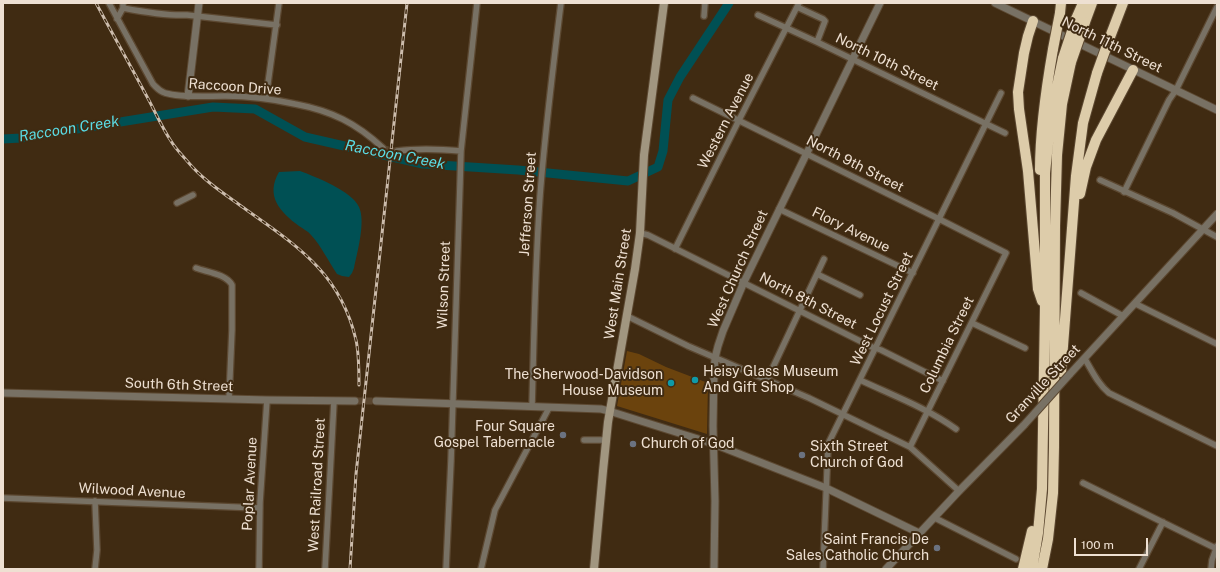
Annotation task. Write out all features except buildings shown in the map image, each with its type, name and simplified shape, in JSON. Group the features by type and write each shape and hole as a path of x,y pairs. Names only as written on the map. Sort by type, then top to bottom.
{"highway":[{"path":"1081,21 1083,3"},
{"path":"1032,569 1041,508 1045,308 1045,174 1051,115 1067,60 1081,21 1092,3"},
{"path":"1054,396 1061,378 1073,206 1083,123 1097,73 1123,3"},
{"path":"1045,201 1040,178 1040,155 1044,103 1060,8"},
{"path":"1034,22 1026,42 1021,64 1018,104 1028,170 1038,289 1045,308"},
{"path":"1042,569 1048,539 1053,493 1057,155 1067,60"},
{"path":"1073,206 1079,198 1086,167 1096,140 1134,70"},
{"path":"1048,569 1052,551 1056,507 1053,493"},
{"path":"1023,569 1032,530 1041,508"}],"main road":[{"name":"West Main Street","path":"594,569 609,411 627,316 640,233 644,155 664,3"}],"street":[{"path":"109,3 117,19"},
{"path":"188,96 199,3"},
{"path":"266,98 279,3"},
{"name":"Wilson Street","path":"446,569 461,158 477,3"},
{"name":"Jefferson Street","path":"532,407 536,269 540,196 560,3"},
{"path":"704,16 705,3"},
{"name":"West Church Street","path":"714,569 715,358 723,331 744,282 880,3"},
{"name":"North 11th Street","path":"995,3 1217,110"},
{"path":"798,5 825,21 817,42"},
{"name":"Western Avenue","path":"676,249 739,120 798,5"},
{"path":"117,19 123,6 142,12 175,16 198,16 277,25"},
{"path":"1124,192 1217,7"},
{"name":"North 10th Street","path":"758,15 1005,133"},
{"name":"Raccoon Drive","path":"117,19 153,84 159,91 169,94 188,96 266,98 315,109 338,117 360,129 383,148"},
{"name":"West Locust Street","path":"823,569 829,442 1001,93"},
{"name":"North 9th Street","path":"693,98 939,219 1006,254"},
{"path":"397,151 412,149 462,151"},
{"path":"1100,180 1217,236"},
{"path":"177,203 193,195"},
{"name":"Flory Avenue","path":"779,208 913,273"},
{"name":"Granville Street","path":"886,569 959,491 1024,425 1217,214"},
{"name":"North 8th Street","path":"640,233 648,235 943,381"},
{"name":"Columbia Street","path":"910,447 1006,254"},
{"path":"767,380 824,259"},
{"path":"196,268 223,277 232,285 229,399"},
{"path":"817,274 860,295"},
{"path":"1081,293 1123,316"},
{"path":"1136,304 1217,344"},
{"path":"627,316 715,358 809,398 910,447 959,491"},
{"path":"972,323 1026,348"},
{"path":"1085,359 1094,376 1109,393 1217,446"},
{"path":"860,380 945,421 956,429"},
{"name":"South 6th Street","path":"3,393 355,401"},
{"name":"Poplar Avenue","path":"259,569 260,508 267,400"},
{"name":"West Railroad Street","path":"325,569 334,401"},
{"path":"376,401 601,409 714,444 826,488 919,533"},
{"path":"481,568 495,510 549,408"},
{"path":"584,440 606,440"},
{"path":"1084,483 1217,548 1212,560 1211,569"},
{"name":"Wilwood Avenue","path":"3,498 260,508"},
{"path":"95,501 97,550 95,569"},
{"path":"935,518 1016,559"},
{"path":"1139,569 1163,522"}],"shaded area":[{"path":"627,351 639,354 666,367 708,383 707,434 617,406"}],"water":[{"path":"300,171 333,185 349,195 359,207 362,221 360,238 354,268 349,277 337,274 315,240 308,232 292,221 277,203 274,196 274,189 275,181 279,172"}],"waterway":[{"name":"Raccoon Creek","path":"3,139 21,138 213,107 255,109 305,137 423,164 518,170 628,181 658,167 663,151 668,100 680,77 729,3"}],"tunnel":[{"path":"383,148 397,151"},
{"path":"355,401 376,401"}],"railway":[{"path":"96,3 164,129 179,152 206,180 279,233 312,261 327,277 339,295 349,316 356,340 359,385"},
{"path":"350,569 356,474 407,3"}],"place":[{"name":"Heisy Glass Museum And Gift Shop","path":"695,380"},
{"name":"The Sherwood-Davidson House Museum","path":"671,383"},
{"name":"Four Square Gospel Tabernacle","path":"563,435"},
{"name":"Church of God","path":"633,444"},
{"name":"Sixth Street Church of God","path":"802,455"},
{"name":"Saint Francis De Sales Catholic Church","path":"937,548"}]}
